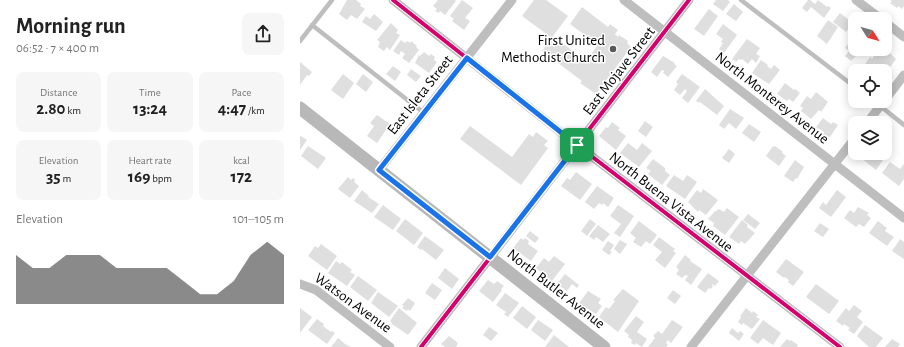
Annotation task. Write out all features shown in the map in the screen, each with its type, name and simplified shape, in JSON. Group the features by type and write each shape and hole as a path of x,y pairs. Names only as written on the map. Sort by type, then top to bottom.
{"main road":[{"name":"North Butler Avenue","path":"300,108 604,347"}],"street":[{"name":"North Buena Vista Avenue","path":"393,0 577,145 840,347"},
{"name":"East Isleta Street","path":"379,170 512,0"},
{"name":"North Monterey Avenue","path":"624,0 904,218"},
{"name":"East Mojave Street","path":"421,347 689,0"},
{"path":"856,0 872,12"},
{"path":"892,28 904,37"},
{"path":"892,89 904,75"},
{"path":"691,347 848,147"},
{"name":"Watson Avenue","path":"300,284 316,290 390,347"}],"lane":[{"path":"300,41 332,0"},
{"path":"741,0 848,82"},
{"path":"312,25 424,113"},
{"path":"887,108 904,125"}],"building":[{"path":"347,0 356,0 361,4 360,6 365,9 357,19 351,15 347,20 339,14"},
{"path":"438,0 456,1 445,15 440,11 439,13 435,11 437,9 433,6"},
{"path":"462,0 473,8 465,18 470,21 464,30 452,21 454,19 450,16"},
{"name":"First United Methodist Church","path":"534,0 546,0 568,16 553,36 586,61 598,45 570,24 582,7 608,27 610,24 618,30 615,34 618,37 619,35 628,41 627,43 631,47 596,94 580,83 582,81 542,51 552,38 522,16"},
{"path":"716,0 728,0 730,2 723,11 713,4"},
{"path":"808,0 815,4 818,0 827,7 828,6 831,8 824,18 811,7 807,12 802,8"},
{"path":"890,0 904,0 904,6 902,9 898,6 897,8 890,3 892,1"},
{"path":"734,4 743,12 736,21 726,14"},
{"path":"709,9 718,16 704,36 694,29"},
{"path":"840,13 848,19 848,29 846,32 833,22"},
{"path":"374,14 383,22 376,31 362,22 366,16 370,19"},
{"path":"828,20 838,27 827,44 817,36"},
{"path":"391,23 398,30 396,33 400,35 390,50 387,47 384,51 378,47 380,42 377,40"},
{"path":"723,24 737,35 724,53 719,49 723,43 721,42 723,39 716,34"},
{"path":"747,39 760,48 756,54 760,56 756,63 752,59 748,64 742,59 739,59 736,62 732,59"},
{"path":"401,40 405,43 407,41 410,43 411,41 419,50 409,63 402,58 405,54 401,51 399,55 393,51"},
{"path":"424,52 429,56 431,54 435,57 434,60 437,62 429,73 415,63 419,55 420,56"},
{"path":"848,52 848,56 856,56 851,61 845,56"},
{"path":"892,55 896,59 892,65 865,64 870,57 872,59 874,56"},
{"path":"663,56 675,63 674,64 677,66 668,77 662,70 657,77 651,72"},
{"path":"761,60 771,69 774,65 780,70 769,84 752,73"},
{"path":"300,62 312,72 309,76 307,75 300,85"},
{"path":"393,66 401,72 395,81 386,74"},
{"path":"411,69 421,76 416,82 407,75"},
{"path":"343,74 354,83 343,99 331,90"},
{"path":"363,74 373,82 366,92 356,84"},
{"path":"682,74 700,87 688,103 682,98 687,91 685,89 680,95 674,90 678,84 676,82"},
{"path":"785,83 800,93 793,102 789,99 787,101 777,94"},
{"path":"705,89 724,106 717,115 700,102 699,103 696,101"},
{"path":"816,92 828,102 821,112 819,110 811,119 801,111 803,108 800,106 807,96 811,99"},
{"path":"730,109 744,118 736,129 729,123 724,129 719,125"},
{"path":"377,115 390,124 377,143 367,136 374,126 370,123"},
{"path":"823,118 831,124 833,122 838,125 830,137 823,134 824,132 816,127"},
{"path":"645,121 653,127 646,137 638,131"},
{"path":"612,122 620,128 618,130 626,136 616,150 599,136"},
{"path":"749,124 761,132 754,142 742,133"},
{"path":"470,126 512,157 529,134 533,137 536,132 548,141 544,145 548,148 521,185 460,139"},
{"path":"301,136 307,140 300,150 300,137"},
{"path":"628,143 637,150 642,143 652,151 639,167 620,153"},
{"path":"308,146 326,158 318,169 301,156"},
{"path":"773,146 783,152 782,153 786,156 779,166 766,156"},
{"path":"729,149 735,154 729,163 722,158"},
{"path":"653,159 665,168 665,171 670,175 662,185 648,174 651,171 646,168"},
{"path":"795,160 804,167 797,179 796,178 793,182 784,176"},
{"path":"864,160 883,160 876,170"},
{"path":"890,162 900,169 904,164 904,179 899,186 882,173"},
{"path":"576,172 592,184 580,200 561,186 567,178 570,180"},
{"path":"674,175 683,181 687,175 697,182 685,199 666,186"},
{"path":"348,177 351,180 353,178 355,180 354,182 359,186 350,198 338,189"},
{"path":"597,186 614,198 608,207 603,203 602,205 599,203 594,209 585,202"},
{"path":"703,189 718,200 706,215 699,210 698,212 688,202 697,190 701,193"},
{"path":"362,190 369,196 368,197 379,204 372,213 354,201"},
{"path":"837,190 846,197 831,217 819,208 823,202 826,205"},
{"path":"383,205 401,219 393,230 374,217"},
{"path":"618,205 634,216 620,237 614,233 621,224 610,216"},
{"path":"858,207 869,213 867,215 871,218 864,227 859,224 856,227 844,218 850,210 854,213"},
{"path":"727,208 739,217 725,235 713,226 714,223 708,219 715,211 719,209 724,212"},
{"path":"748,214 760,223 755,229 743,220"},
{"path":"405,219 423,233 414,245 396,231"},
{"path":"590,219 596,224 587,236 581,231"},
{"path":"742,220 748,225 747,227 755,233 745,244 741,241 739,244 729,237"},
{"path":"639,221 657,235 650,244 646,241 641,247 633,242 636,238 630,233"},
{"path":"878,221 887,228 885,231 894,237 887,246 869,233"},
{"path":"820,223 829,229 823,237 814,231"},
{"path":"598,225 610,234 603,242 596,237 594,240 589,236"},
{"path":"530,231 539,238 535,243 526,236"},
{"path":"425,236 444,250 436,260 417,247"},
{"path":"659,237 675,249 673,251 676,253 665,268 655,260 662,252 653,245"},
{"path":"521,238 523,240 525,238 529,241 528,244 538,251 531,261 514,249"},
{"path":"900,239 904,242 904,259 892,251"},
{"path":"620,240 627,244 620,254 614,249"},
{"path":"608,241 614,245 610,251 612,252 609,255 602,250"},
{"path":"321,244 337,256 327,270 308,256 315,246 318,248"},
{"path":"685,255 691,260 690,261 702,269 691,285 685,280 688,276 685,275 682,278 676,274 679,270 676,267"},
{"path":"554,256 565,264 552,281 536,268 544,258 549,262"},
{"path":"786,259 804,272 793,286 788,282 789,280 776,272"},
{"path":"336,261 340,264 342,262 352,270 350,272 355,275 347,286 328,273"},
{"path":"445,268 459,279 452,289 438,278"},
{"path":"708,273 719,281 715,286 712,284 713,286 711,289 709,288 705,293 697,287"},
{"path":"565,274 579,285 577,288 572,284 567,291 557,284"},
{"path":"358,276 377,290 368,301 350,287"},
{"path":"488,280 494,284 497,281 504,286 493,302 479,291"},
{"path":"432,283 442,290 435,300 425,293"},
{"path":"816,284 839,301 829,314 806,297"},
{"path":"623,289 639,301 618,332 599,317 606,307 609,309 615,301 613,300"},
{"path":"673,290 681,296 675,304 667,298"},
{"path":"588,291 601,299 598,303 602,306 596,314 579,303"},
{"path":"378,292 398,306 389,317 371,303"},
{"path":"505,293 519,303 508,317 504,314 506,312 496,305"},
{"path":"408,298 415,303 410,311 402,308 404,306 402,305"},
{"path":"854,305 862,311 857,317 863,322 854,334 848,330 850,328 844,324 843,326 836,321 846,308 849,311"},
{"path":"522,306 536,317 527,329 513,318"},
{"path":"300,308 312,317 300,333"},
{"path":"399,308 417,323 408,335 390,321"},
{"path":"746,308 752,313 753,311 758,315 756,317 760,319 752,329 743,323 742,325 738,322 741,317 740,316"},
{"path":"636,316 644,322 637,332 647,339 642,347 636,343 635,345 631,343 632,340 624,331"},
{"path":"317,319 324,324 323,326 335,333 327,344 308,330"},
{"path":"538,320 553,330 545,341 531,330"},
{"path":"672,320 683,327 671,343 668,340 666,343 668,345 666,347 648,347 655,338 653,336 658,331 662,334"},
{"path":"763,320 781,333 773,345 763,338 758,344 750,338"},
{"path":"865,325 883,338 876,347 869,347 857,336"},
{"path":"489,327 498,333 491,341 483,335"},
{"path":"732,328 738,333 740,331 744,334 739,341 729,333"},
{"path":"554,335 569,347 545,347"},
{"path":"449,336 458,343 456,347 445,347 441,344"},
{"path":"338,338 345,344 351,347 331,347"},
{"path":"787,339 798,345 797,347 780,347"},
{"path":"892,339 900,344 898,347 885,347"}],"cycle path":[{"path":"393,0 577,145 840,347"},
{"path":"421,347 689,0"}],"place":[{"name":"First United Methodist Church","path":"613,49"}],"route":[{"path":"467,58 577,145 490,257 379,170 467,58"}]}
